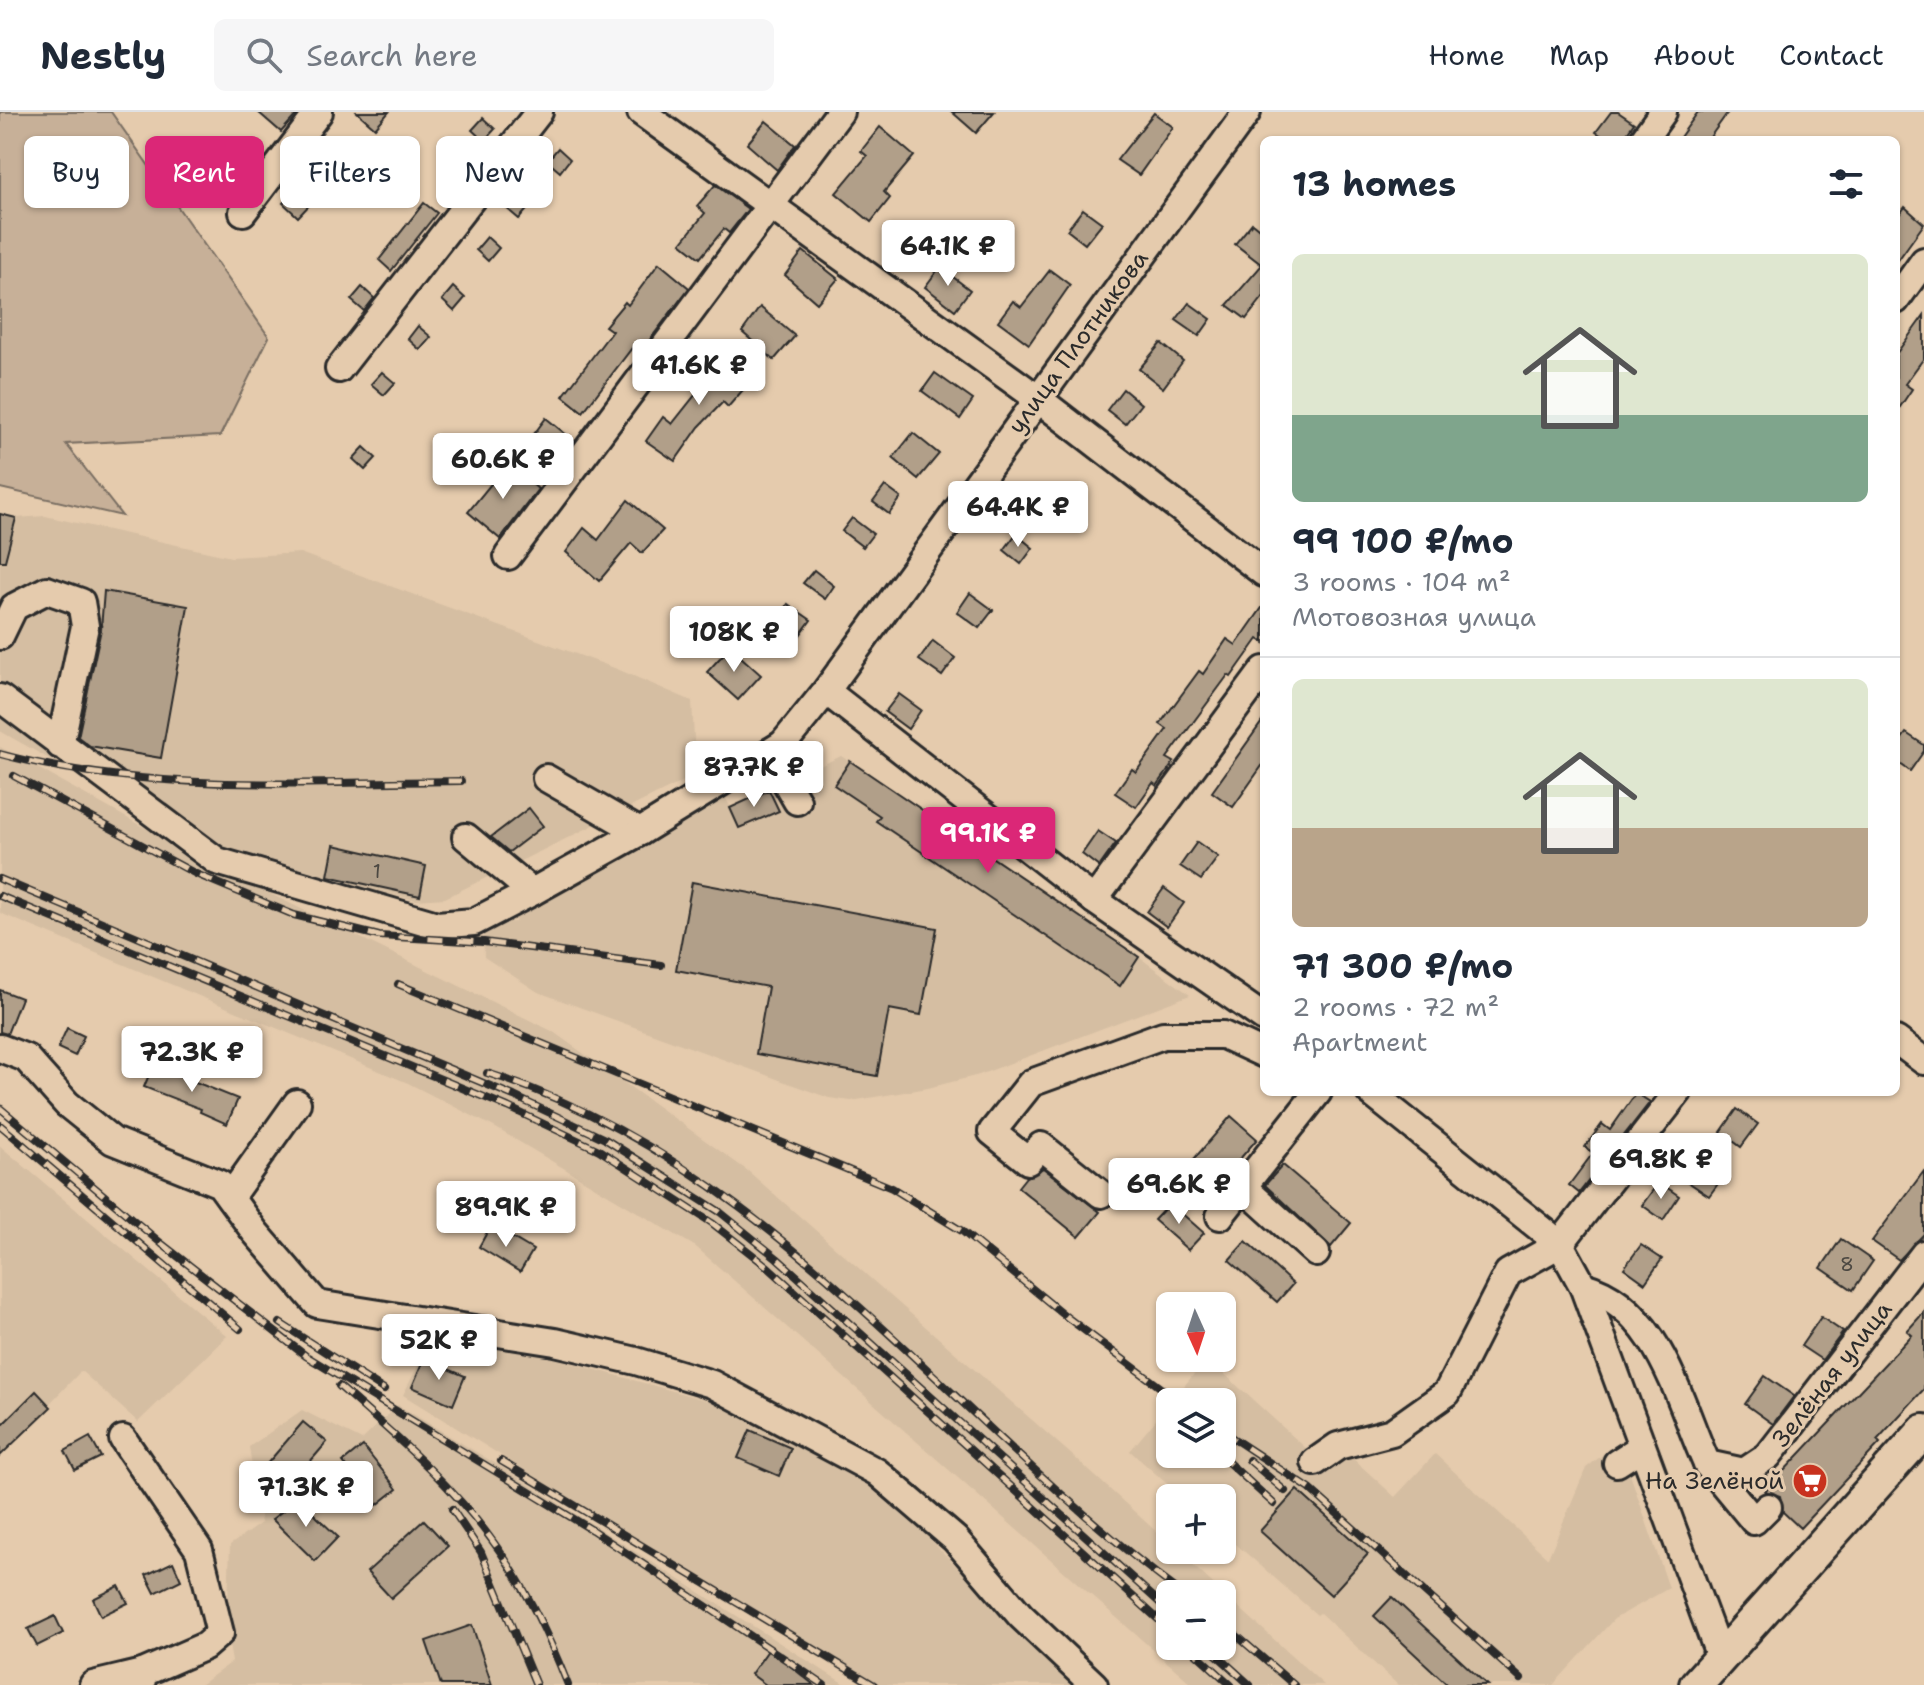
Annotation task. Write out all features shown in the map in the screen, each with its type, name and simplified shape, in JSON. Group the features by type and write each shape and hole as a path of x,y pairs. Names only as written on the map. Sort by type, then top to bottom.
{"main road":[{"path":"1696,1685 1924,1431"}],"street":[{"path":"243,212 319,112"},
{"path":"339,369 539,112"},
{"path":"641,112 1037,398 1260,570"},
{"path":"508,556 840,112"},
{"name":"улица Плотникова","path":"0,698 217,861 437,925 474,922 640,832 783,744 826,691 1247,112"},
{"path":"1646,136 1663,112"},
{"path":"1900,294 1924,261"},
{"path":"0,636 14,607 47,590 81,602 85,626 60,745"},
{"path":"1094,900 1260,675"},
{"path":"826,691 1094,900 1260,1015"},
{"path":"783,744 786,782 797,801"},
{"path":"546,778 640,832"},
{"path":"466,837 532,892"},
{"path":"1101,1194 1041,1146 1028,1161 992,1132 1031,1083 1163,1035 1223,1035 1260,1052"},
{"path":"1900,1043 1924,1061"},
{"path":"0,1048 26,1058 67,1104 113,1141 220,1184 317,1304 555,1342 636,1361 712,1384 877,1472 955,1539 1021,1616 1094,1685"},
{"path":"1220,1216 1315,1096"},
{"path":"1375,1096 1560,1244 1583,1286 1720,1657"},
{"path":"1315,1462 1338,1446 1392,1432 1447,1393 1508,1273 1560,1244 1675,1096"},
{"path":"230,1197 297,1103"},
{"path":"1243,1187 1316,1253"},
{"name":"Зелёная улица","path":"1707,1464 1744,1472 1768,1456 1924,1254"},
{"path":"1583,1286 1607,1293 1653,1337 1707,1464 1754,1521 1768,1507"},
{"path":"93,1685 142,1679 205,1646 220,1633 199,1550 123,1439"},
{"path":"1617,1463 1642,1447"}],"shaded area":[{"path":"0,112 111,112 128,136 24,136 24,208 129,208 129,138 145,160 145,208 178,208 269,337 220,436 66,444 122,516 0,488"},
{"path":"0,514 16,518 45,516 231,557 300,553 617,669 692,701 696,775 445,898 416,900 214,852 0,731"},
{"path":"0,747 211,865 552,1031 748,1171 1073,1456 1156,1531 1156,1564 1191,1564 1209,1580 1156,1580 1156,1652 696,1247 496,1128 408,1083 0,913"},
{"path":"841,756 1139,957 1190,995 979,1075 928,1088 851,1101 829,1098 538,992 484,957 483,924 515,922 524,889 600,841 725,797 731,808"},
{"path":"0,1146 227,1336 138,1422 81,1371 0,1455"},
{"path":"434,1334 539,1354 720,1404 883,1491 1072,1685 873,1685 403,1395"},
{"path":"1196,1372 1222,1372 1310,1452 1327,1435 1395,1497 1435,1454 1548,1558 1586,1468 1605,1453 1630,1474 1669,1588 1614,1619 1553,1685 1398,1685 1320,1613 1317,1615 1236,1544 1236,1484 1167,1484 1130,1451 1156,1420 1156,1468 1236,1468 1236,1388 1182,1388"},
{"path":"398,1405 846,1685 200,1685 232,1662 227,1633 230,1545 261,1523 249,1447 302,1410 362,1440"},
{"path":"1236,1605 1324,1685 1193,1685 1165,1660 1236,1660"}],"building":[{"path":"258,112 299,112 281,132"},
{"path":"357,112 389,112 375,128"},
{"path":"952,112 994,112 976,133"},
{"path":"1611,112 1618,112 1634,123 1625,136 1602,136 1596,132"},
{"path":"1698,112 1728,112 1711,136 1681,136"},
{"path":"1154,113 1173,127 1139,175 1117,160"},
{"path":"483,118 495,129 489,136 479,136 472,130"},
{"path":"766,121 795,145 777,170 747,144"},
{"path":"880,127 914,156 884,192 890,198 871,222 836,193 867,156 861,151"},
{"path":"558,148 570,159 560,172 553,166 553,154"},
{"path":"715,185 748,209 729,233 724,229 700,258 681,243 705,213 697,206"},
{"path":"424,203 437,213 391,271 379,260"},
{"path":"1905,207 1924,224 1900,257 1900,214"},
{"path":"288,208 306,208 298,217"},
{"path":"506,208 528,208 519,219"},
{"path":"1083,209 1102,223 1085,244 1067,230"},
{"path":"1252,223 1260,230 1260,263 1235,244"},
{"path":"487,237 499,248 488,261 476,250"},
{"path":"803,251 838,279 817,303 785,275"},
{"path":"659,263 689,288 639,354 632,348 583,412 563,396 612,331 605,326 625,302 628,305"},
{"path":"940,267 970,290 955,310 925,287"},
{"path":"1260,267 1260,301 1246,319 1227,305"},
{"path":"1050,270 1070,285 1029,344 998,321 1013,301 1021,307"},
{"path":"362,287 374,298 364,311 351,300"},
{"path":"453,287 465,298 454,311 442,300"},
{"path":"1189,303 1211,319 1199,336 1176,320"},
{"path":"760,307 795,336 774,360 742,332"},
{"path":"1924,315 1924,358 1905,384 1912,389 1900,407 1900,348"},
{"path":"418,326 431,337 420,350 408,339"},
{"path":"1161,343 1183,361 1163,388 1139,369"},
{"path":"714,354 749,383 728,407 723,402 699,427 675,461 646,441 663,417 672,424 703,385 696,378"},
{"path":"382,372 395,383 384,395 371,384"},
{"path":"935,373 973,400 960,419 922,391"},
{"path":"1123,389 1141,404 1125,424 1107,410"},
{"path":"546,418 574,441 555,466 528,442"},
{"path":"913,433 939,454 918,479 893,458"},
{"path":"364,447 376,458 365,470 353,459"},
{"path":"508,463 538,489 500,539 468,512"},
{"path":"885,486 901,498 889,514 873,502"},
{"path":"1059,492 1073,502 1055,526 1041,516"},
{"path":"628,500 663,530 642,553 631,543 599,581 566,552 584,528 598,540"},
{"path":"0,514 16,518 5,561 0,561"},
{"path":"852,518 873,534 863,547 842,531"},
{"path":"1016,534 1033,548 1021,564 1004,550"},
{"path":"814,570 834,586 825,599 803,583"},
{"path":"104,591 188,606 161,758 90,746 78,737 101,629"},
{"path":"970,593 993,610 979,628 957,612"},
{"path":"788,604 811,620 797,639 775,622"},
{"path":"1260,611 1260,640 1231,677 1228,675 1167,758 1174,762 1157,786 1153,783 1136,807 1115,793 1132,769 1136,772 1167,729 1160,724 1199,671 1203,674 1227,639 1236,645"},
{"path":"933,641 955,658 942,676 919,660"},
{"path":"730,647 761,675 738,700 707,672"},
{"path":"899,694 921,710 908,729 885,712"},
{"path":"1260,725 1260,769 1233,807 1212,792"},
{"path":"1906,733 1924,745 1924,751 1910,771 1900,764 1900,741"},
{"path":"850,761 1139,957 1120,986 876,821 880,816 834,785"},
{"path":"769,790 779,811 739,828 730,808"},
{"path":"529,808 543,826 509,852 491,837"},
{"path":"1098,831 1116,843 1099,867 1082,854"},
{"path":"1197,842 1218,857 1201,880 1180,866"},
{"path":"334,845 426,866 420,896 328,876"},
{"path":"692,882 937,928 921,1015 889,1009 877,1076 756,1054 768,987 676,970"},
{"path":"1164,888 1184,903 1167,927 1147,912"},
{"path":"0,990 21,998 7,1034 0,1032"},
{"path":"67,1028 84,1036 75,1056 58,1048"},
{"path":"153,1065 238,1099 227,1124 200,1112 201,1109 144,1087"},
{"path":"1634,1096 1650,1102 1579,1193 1569,1185 1593,1153 1585,1147 1602,1124 1610,1130"},
{"path":"1737,1109 1758,1124 1741,1147 1721,1132"},
{"path":"1231,1116 1257,1139 1208,1196 1181,1174"},
{"path":"1705,1158 1726,1173 1709,1196 1688,1182"},
{"path":"1283,1165 1351,1223 1331,1247 1265,1185"},
{"path":"1043,1168 1100,1212 1079,1237 1018,1187 1026,1177"},
{"path":"1924,1171 1924,1234 1899,1260 1872,1241"},
{"path":"1659,1182 1679,1196 1663,1220 1642,1205"},
{"path":"1170,1203 1204,1233 1188,1250 1154,1220"},
{"path":"491,1225 533,1250 520,1272 479,1247"},
{"path":"1841,1239 1873,1261 1853,1290 1821,1268"},
{"path":"1246,1241 1293,1284 1277,1302 1229,1260"},
{"path":"1641,1245 1662,1259 1645,1283 1624,1268"},
{"path":"1924,1312 1924,1389 1877,1440 1880,1443 1800,1528 1783,1512 1780,1496 1765,1491 1912,1335 1907,1331"},
{"path":"1821,1317 1843,1332 1822,1360 1801,1346"},
{"path":"424,1359 465,1376 453,1405 412,1387"},
{"path":"1765,1376 1794,1396 1773,1424 1745,1404"},
{"path":"36,1391 51,1407 0,1456 0,1427"},
{"path":"303,1422 327,1442 278,1499 254,1479"},
{"path":"750,1430 791,1448 779,1476 738,1458"},
{"path":"90,1437 101,1457 75,1470 65,1451"},
{"path":"363,1446 397,1489 377,1505 343,1462"},
{"path":"1297,1490 1368,1554 1331,1595 1260,1531"},
{"path":"298,1499 338,1537 315,1561 272,1519"},
{"path":"424,1520 448,1546 391,1598 367,1572"},
{"path":"173,1562 181,1580 155,1593 146,1575"},
{"path":"119,1586 128,1603 101,1616 93,1599"},
{"path":"1392,1597 1487,1685 1448,1685 1374,1616"},
{"path":"55,1616 63,1633 37,1646 28,1629"},
{"path":"472,1625 492,1685 441,1685 426,1641"},
{"path":"769,1649 814,1685 766,1685 751,1674"}],"railway":[{"path":"0,754 56,767 171,780 229,783 461,781"},
{"path":"14,776 196,874 294,915 379,936 484,942 661,965"},
{"path":"0,879 514,1096 605,1139 720,1212 777,1258 1156,1599"},
{"path":"0,896 508,1107 599,1150 712,1223 768,1267 1156,1617"},
{"path":"398,984 892,1188 962,1231 1068,1318 1161,1388"},
{"path":"487,1073 589,1114 683,1168 771,1232 855,1303 1098,1526 1166,1580"},
{"path":"0,1108 162,1244 306,1356 592,1530 824,1685"},
{"path":"0,1125 240,1329"},
{"path":"280,1323 384,1390"},
{"path":"339,1386 421,1460 477,1521 526,1594 568,1685"},
{"path":"1236,1440 1310,1489 1521,1679"},
{"path":"1249,1460 1285,1491"},
{"path":"501,1461 874,1685"},
{"path":"1234,1468 1274,1504"},
{"path":"452,1509 481,1552 536,1685"},
{"path":"1236,1635 1294,1685"},
{"path":"1203,1660 1231,1685"},
{"path":"1222,1660 1250,1685"}],"place":[{"name":"На Зелёной","path":"1810,1481"}]}
